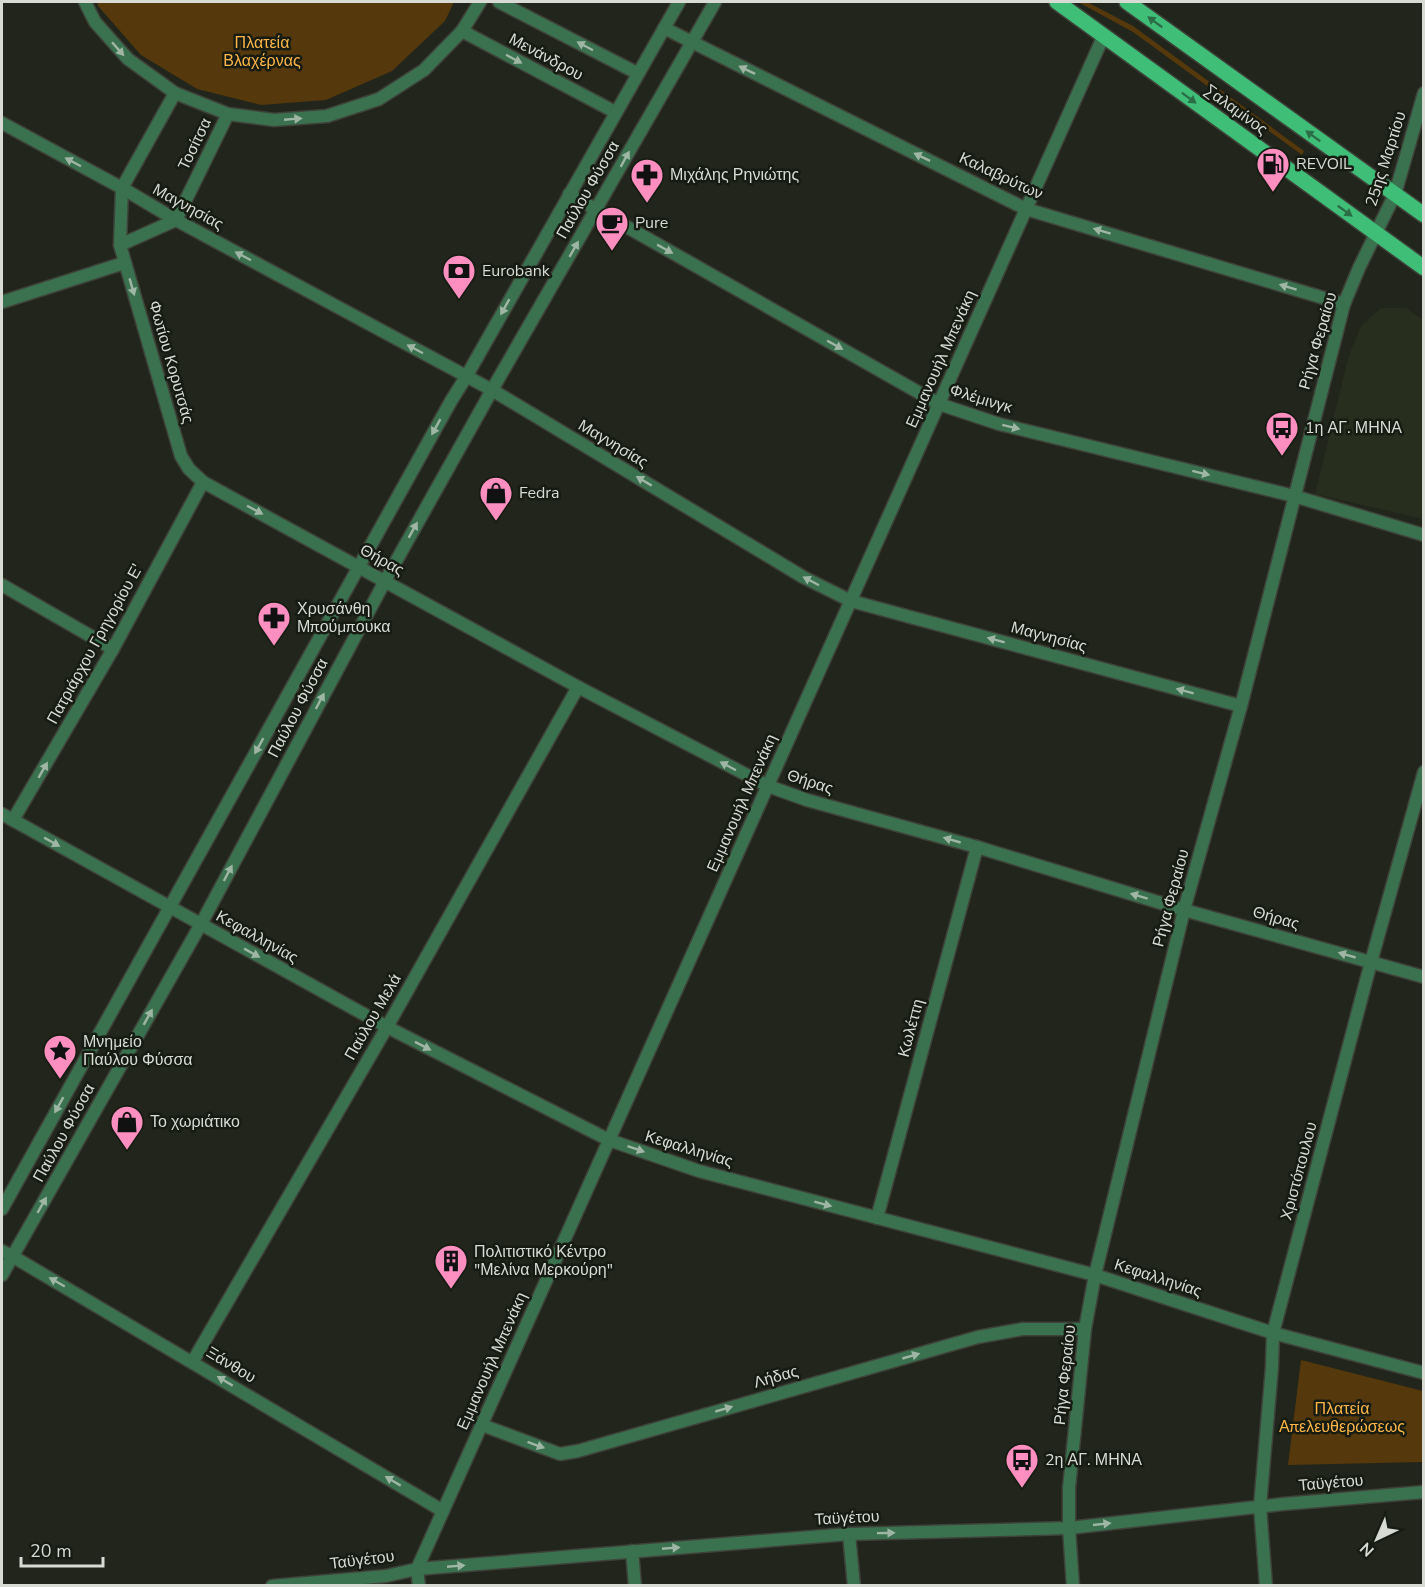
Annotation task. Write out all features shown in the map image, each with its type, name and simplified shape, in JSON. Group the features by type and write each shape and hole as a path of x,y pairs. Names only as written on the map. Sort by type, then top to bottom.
{"main road":[{"name":"Σαλαμίνος","path":"1057,2 1424,267"},
{"name":"Σαλαμίνος","path":"1129,2 1424,215"}],"street":[{"path":"85,2 95,22 128,59 175,93 228,114 274,120 327,116 379,99 424,70 462,31 480,2"},
{"name":"Μενάνδρου","path":"500,2 637,74"},
{"name":"Παύλου Φύσσα","path":"2,1209 451,400 679,2"},
{"name":"Παύλου Φύσσα","path":"2,1275 7,1253 201,924 385,581 715,2"},
{"name":"Καλαβρύτων","path":"664,28 1026,209 1344,304"},
{"name":"Μενάνδρου","path":"462,31 615,112"},
{"name":"Εμμανουήλ Μπενάκη","path":"418,1586 417,1569 443,1510 1104,35"},
{"path":"122,188 175,93"},
{"name":"25ης Μαρτίου","path":"1376,234 1395,194 1424,93"},
{"name":"Τοσίτσα","path":"176,220 228,114"},
{"name":"Μαγνησίας","path":"2,123 176,220 492,390 803,576 850,601 1241,706"},
{"name":"Φωτίου Κορυτσάς","path":"122,188 120,244 124,263 181,456 189,469 203,482"},
{"name":"Φλέμινγκ","path":"569,194 939,404 999,424 1294,496 1424,535"},
{"path":"120,244 176,220"},
{"name":"Ρήγα Φεραίου","path":"1073,1586 1069,1488 1085,1329 1095,1275 1184,910 1241,706 1344,304 1376,234"},
{"path":"2,302 124,263"},
{"name":"Θήρας","path":"203,482 578,687 768,786 807,800 978,847 1184,910 1424,976"},
{"name":"Πατριάρχου Γρηγορίου Ε'","path":"13,820 113,649 203,482"},
{"path":"2,585 113,649"},
{"name":"Παύλου Μελά","path":"193,1361 387,1027 578,687"},
{"name":"Χριστόπουλου","path":"1266,1586 1260,1506 1273,1333 1424,772"},
{"name":"Κεφαλληνίας","path":"2,814 387,1027 609,1140 699,1171 1095,1275 1273,1333 1424,1373"},
{"name":"Κωλέττη","path":"877,1218 978,847"},
{"name":"Ξάνθου","path":"7,1253 443,1510"},
{"name":"Λήδας","path":"482,1425 560,1454 578,1451 978,1337 1023,1329 1085,1329"},
{"name":"Ταϋγέτου","path":"272,1586 386,1576 417,1569 849,1534 1069,1528 1260,1506 1424,1492"},
{"path":"849,1534 854,1586"},
{"path":"632,1551 635,1586"}],"shaded area":[{"path":"1381,308 1406,308 1423,320 1423,519 1315,494 1349,355 1362,325"}],"green space":[{"name":"Πλατεία Βλαχέρνας","path":"97,2 454,2 445,21 392,71 326,100 261,105 197,89 141,55"},
{"path":"1078,2 1087,2 1133,26 1304,151 1302,155 1133,32"},
{"name":"Πλατεία Απελευθερώσεως","path":"1301,1360 1423,1391 1423,1462 1288,1465"}],"place":[{"name":"REVOIL","path":"1273,193"},
{"name":"Μιχάλης Ρηνιώτης","path":"647,204"},
{"name":"Pure","path":"612,252"},
{"name":"Eurobank","path":"459,300"},
{"name":"1η ΑΓ. ΜΗΝΑ","path":"1282,457"},
{"name":"Fedra","path":"496,522"},
{"name":"Χρυσάνθη Μπούμπουκα","path":"274,647"},
{"name":"Μνημείο Παύλου Φύσσα","path":"60,1080"},
{"name":"Το χωριάτικο","path":"127,1151"},
{"name":"Πολιτιστικό Κέντρο \"Μελίνα Μερκούρη\"","path":"451,1290"},
{"name":"2η ΑΓ. ΜΗΝΑ","path":"1022,1489"}]}
